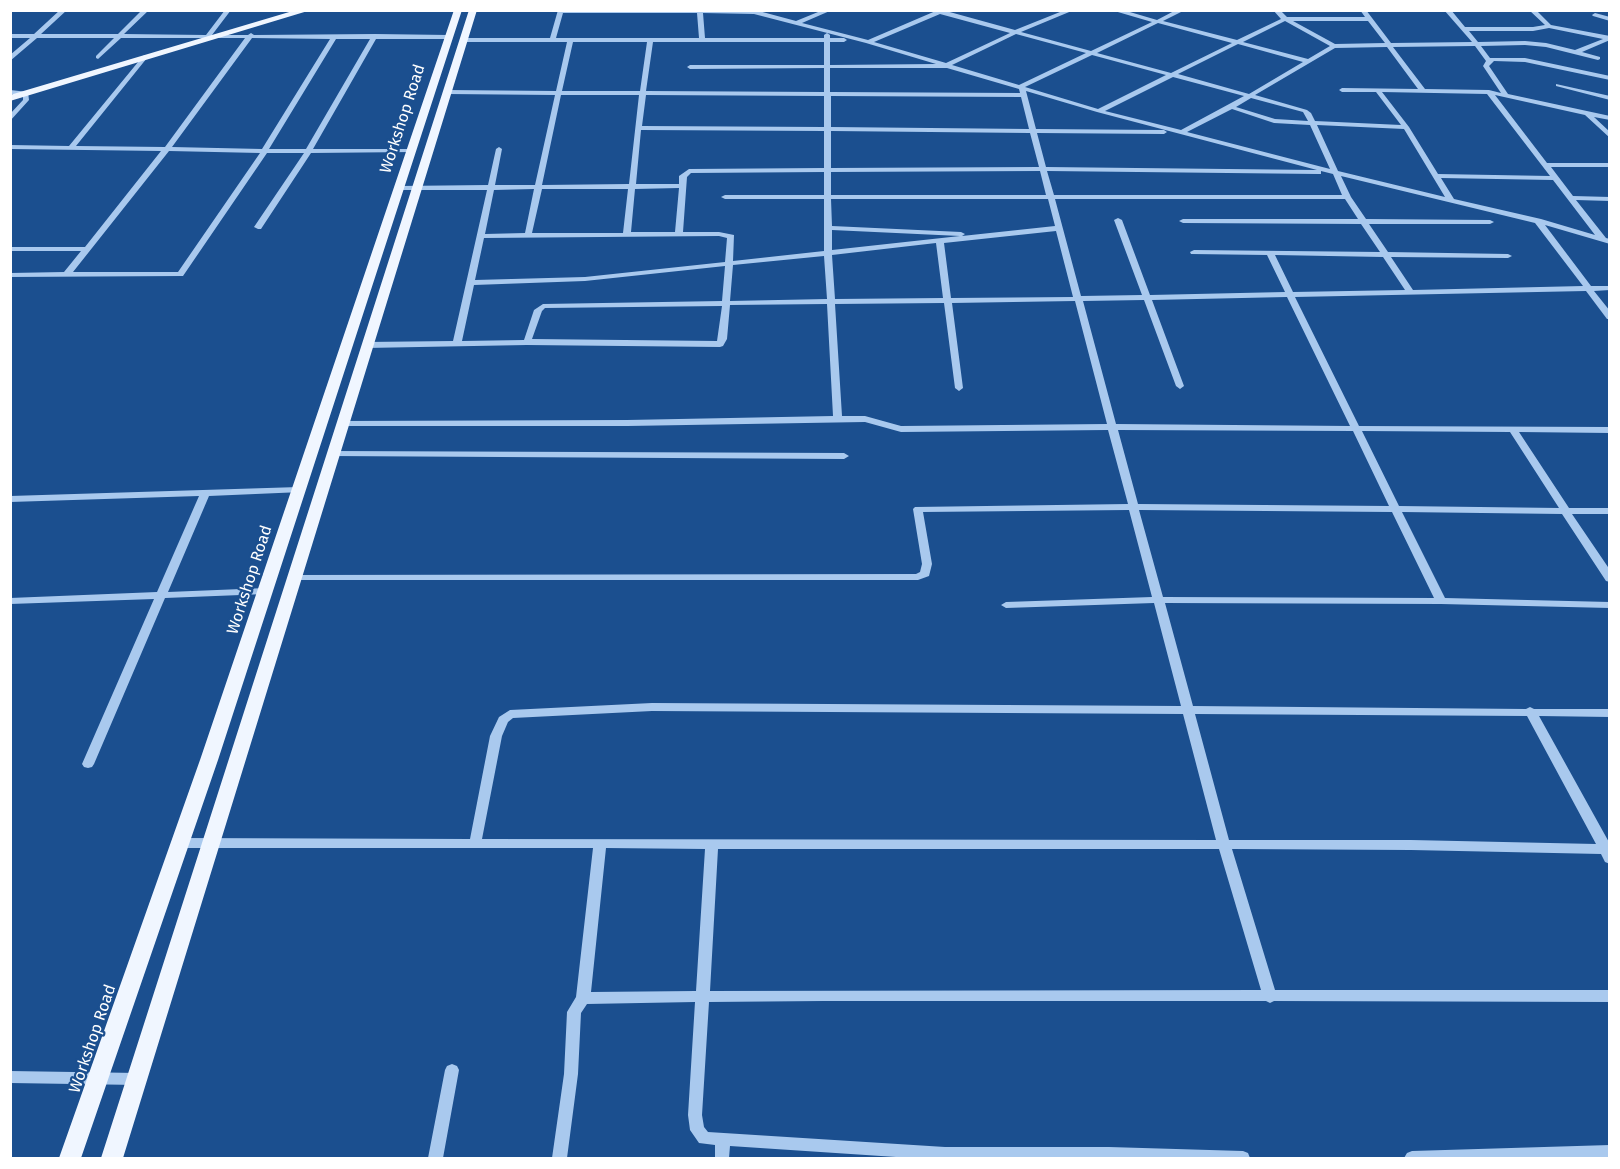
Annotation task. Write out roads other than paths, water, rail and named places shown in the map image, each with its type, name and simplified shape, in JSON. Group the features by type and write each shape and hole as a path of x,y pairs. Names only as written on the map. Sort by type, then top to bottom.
{"main road":[{"path":"10,98 307,10"},
{"name":"Workshop Road","path":"112,1158 447,92 458,10"},
{"name":"Workshop Road","path":"70,1158 181,843 411,151 456,38 473,10"}],"street":[{"path":"10,59 64,10"},
{"path":"98,57 146,10"},
{"path":"209,35 228,10"},
{"path":"796,23 829,10"},
{"path":"690,67 946,66 1016,32 1071,10"},
{"path":"1114,10 1308,61"},
{"path":"447,92 827,93 1022,90 1093,52 1182,10"},
{"path":"1276,10 1285,19 1334,46 1536,44 1598,57"},
{"path":"1363,10 1422,90"},
{"path":"1447,10 1489,61"},
{"path":"1532,10 1549,26"},
{"path":"553,40 561,11 735,11 776,18 868,42 1022,90 1099,111 1334,172 1538,221 1606,241"},
{"path":"700,11 702,41"},
{"path":"868,42 942,11 1305,111 1347,197 1361,221 1388,255 1411,293"},
{"path":"1595,15 1610,19"},
{"path":"776,18 780,40"},
{"path":"1099,111 1285,19 1369,19"},
{"path":"1464,29 1533,29 1549,26 1609,38"},
{"path":"827,31 827,228 838,419"},
{"path":"10,36 251,35 553,40 859,40"},
{"path":"67,274 166,150 251,35"},
{"path":"10,275 180,274 264,150 335,36"},
{"path":"258,227 308,152 375,36"},
{"path":"1576,52 1609,38"},
{"path":"528,235 570,40"},
{"path":"627,235 650,40"},
{"path":"638,128 1184,132 1334,46"},
{"path":"70,149 145,57"},
{"path":"1505,94 1486,66 1493,59 1525,60 1609,77"},
{"path":"1558,85 1610,98"},
{"path":"1022,90 1041,169 1187,710 1224,845 1270,997"},
{"path":"1342,90 1422,90 1505,94 1610,118"},
{"path":"1377,90 1406,127 1451,200"},
{"path":"10,92 26,93 23,106 10,119"},
{"path":"1490,93 1606,241"},
{"path":"1231,107 1274,121 1406,127"},
{"path":"1586,112 1610,136"},
{"path":"10,147 308,152 411,151"},
{"path":"457,344 499,149"},
{"path":"1545,165 1610,165"},
{"path":"679,234 683,176 690,171 1041,169 1334,172"},
{"path":"1437,176 1555,178"},
{"path":"399,188 683,186"},
{"path":"724,197 1347,197"},
{"path":"1571,198 1610,199"},
{"path":"1118,220 1180,386"},
{"path":"1538,221 1610,316"},
{"path":"1183,222 1490,222"},
{"path":"827,228 989,236"},
{"path":"471,283 585,279 1058,228"},
{"path":"366,345 527,342 720,344 723,339 730,237 727,235 480,236"},
{"path":"940,242 959,388"},
{"path":"10,249 86,249"},
{"path":"1194,252 1508,256"},
{"path":"1270,254 1354,429 1398,511 1441,601"},
{"path":"527,342 536,314 543,306 1149,298 1610,288"},
{"path":"342,424 865,419 901,429 1112,427 1610,430"},
{"path":"1513,430 1610,579"},
{"path":"333,454 844,456"},
{"path":"10,499 299,490"},
{"path":"88,764 205,494"},
{"path":"294,578 918,577 925,573 927,564 918,509 1134,507 1610,511"},
{"path":"10,601 266,591"},
{"path":"1006,606 1158,600 1441,601 1610,605"},
{"path":"475,843 496,736 502,720 510,714 652,707 1610,713"},
{"path":"1530,711 1608,852"},
{"path":"181,843 1411,845 1608,852"},
{"path":"559,1158 571,1074 574,1012 582,998 600,844"},
{"path":"712,845 696,1122 697,1130 704,1138 945,1156 1243,1158"},
{"path":"582,998 1610,996"},
{"path":"435,1158 452,1070"},
{"path":"10,1077 138,1079"},
{"path":"722,1158 723,1141"},
{"path":"1412,1158 1610,1152"}]}
